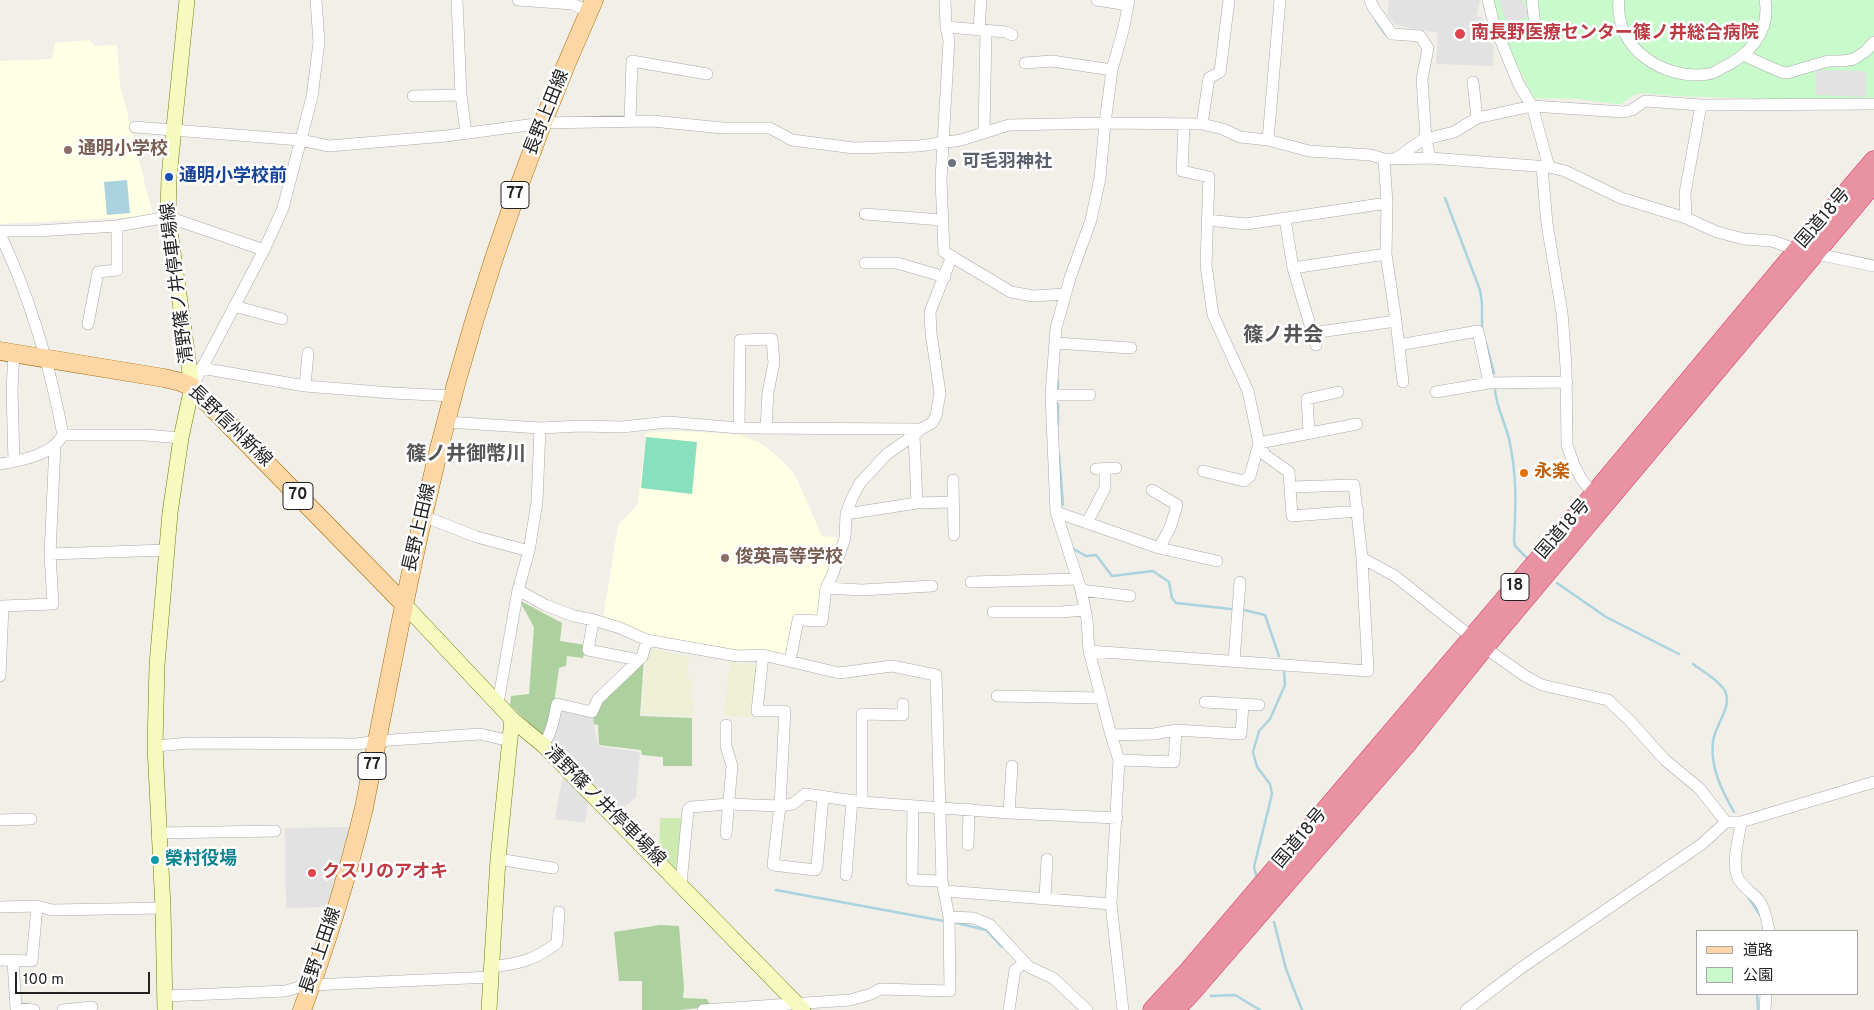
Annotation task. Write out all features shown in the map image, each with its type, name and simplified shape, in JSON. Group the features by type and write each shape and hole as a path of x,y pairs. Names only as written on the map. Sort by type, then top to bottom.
{"highway":[{"name":"国道18号","path":"1153,1010 1478,642 1599,500 1806,252 1874,161"},
{"name":"国道18号","path":"1806,252 1874,182"},
{"name":"国道18号","path":"1174,1010 1406,744 1478,642"}],"main road":[{"name":"清野篠ノ井停車場線","path":"187,0 169,177 168,218 192,387"},
{"name":"長野上田線","path":"302,1010 344,885 364,808 423,516 453,396 497,250 543,123 591,6"},
{"name":"長野信州新線","path":"7,352 164,378 192,387 404,604"},
{"path":"165,1003 163,908 155,746 157,665 167,550 180,438 192,387"},
{"name":"清野篠ノ井停車場線","path":"404,604 512,719 544,745 801,1007"},
{"path":"489,1010 498,859 512,719"}],"street":[{"path":"192,387 264,250 283,208 312,97 319,42 316,0"},
{"path":"456,0 461,95 466,133"},
{"path":"518,0 591,6"},
{"path":"945,0 946,27 949,40 943,143 942,220 944,252 1011,292 1033,296 1065,294"},
{"path":"981,0 984,133"},
{"path":"1097,0 1129,3 1112,70 1100,178 1091,220 1065,294 1056,328 1051,395 1056,512 1080,590 1087,619 1089,651 1110,735 1119,760 1111,904 1123,1010"},
{"path":"1202,124 1209,78 1220,72 1229,0"},
{"path":"1268,140 1280,0"},
{"path":"1370,0 1392,34 1420,36 1428,48 1422,79 1426,140 1430,158"},
{"path":"1488,0 1494,24 1519,85 1532,106 1546,167 1547,224 1562,313 1567,382 1567,445 1582,480 1599,500"},
{"path":"1532,0 1535,25"},
{"path":"1619,0 1622,28 1633,47 1654,65 1681,74 1709,74 1732,63 1750,50 1762,31 1765,21 1765,0"},
{"path":"946,27 1006,32 1012,35"},
{"path":"1743,55 1787,73 1828,61 1854,59 1866,51 1874,42"},
{"path":"630,120 632,61 707,74"},
{"path":"1025,63 1052,61 1112,70"},
{"path":"1473,82 1477,118"},
{"path":"413,96 461,95"},
{"path":"1397,158 1422,140 1454,132 1477,118 1532,106 1624,112 1632,110 1645,101 1702,105 1874,104"},
{"path":"1686,218 1685,193 1702,105"},
{"path":"135,127 300,140 329,146 390,142 543,123 591,123 630,120 723,128 770,128 792,140 854,148 943,143 961,140 1009,125 1105,123 1202,124 1223,129 1240,137 1268,140 1310,151 1371,155 1384,159 1430,158 1546,167 1565,171 1621,198 1686,218 1717,232 1744,239 1772,241 1806,252 1874,266"},
{"path":"1184,125 1182,171 1209,177 1206,264 1214,315 1248,391 1259,443 1265,455 1288,472 1292,516 1358,512"},
{"path":"1384,159 1387,203 1386,254 1403,382"},
{"path":"1207,220 1246,224 1387,203"},
{"path":"865,214 942,220"},
{"path":"0,464 29,458 56,445 63,435 46,359 0,232 117,226 168,218 264,250"},
{"path":"1286,219 1293,268 1316,345"},
{"path":"88,324 98,272 117,270 117,226"},
{"path":"1293,268 1386,254"},
{"path":"790,661 798,620 822,621 826,588 845,538 846,514 863,478 887,454 932,423 936,416 940,393 931,334 930,312 937,290 945,277 952,256"},
{"path":"865,263 897,263 945,277"},
{"path":"234,306 282,319"},
{"path":"1312,333 1396,321"},
{"path":"1399,345 1478,331 1489,383"},
{"path":"739,428 740,340 772,339 774,363 768,392 766,428"},
{"path":"1055,343 1131,348"},
{"path":"7,352 12,402 14,461"},
{"path":"305,386 308,353"},
{"path":"202,368 305,386 453,396"},
{"path":"1436,392 1489,383 1567,382"},
{"path":"1309,432 1307,399 1338,392"},
{"path":"1051,395 1090,395"},
{"path":"0,402 12,402"},
{"path":"446,422 540,428 622,427 668,422 739,428 918,432"},
{"path":"1259,443 1357,424"},
{"path":"498,703 518,590 529,551 537,502 540,428"},
{"path":"917,503 918,432"},
{"path":"63,435 180,438"},
{"path":"1202,471 1244,481 1250,476 1259,443"},
{"path":"0,676 3,606 53,604 50,554 56,445"},
{"path":"1087,523 1105,488 1106,469"},
{"path":"953,480 954,535"},
{"path":"1089,651 1368,671 1362,558 1354,485 1290,487"},
{"path":"1152,490 1177,504 1170,528 1159,548"},
{"path":"846,514 917,503 953,502"},
{"path":"1056,512 1159,548 1217,560"},
{"path":"423,516 477,537 529,551"},
{"path":"50,554 167,550"},
{"path":"1362,558 1395,576 1478,642 1525,676 1542,685 1608,700 1665,760 1699,788 1726,822"},
{"path":"971,582 1076,579"},
{"path":"1234,661 1240,582"},
{"path":"826,588 862,590 932,586"},
{"path":"518,590 545,605 574,616 620,628 647,640 737,656 763,655 839,673 892,666 936,675 939,807 944,886 949,917 950,991 880,989 871,994 850,1000 801,1007 703,1010"},
{"path":"1080,590 1130,596"},
{"path":"993,612 1085,610"},
{"path":"592,627 588,650 639,660"},
{"path":"544,745 548,739 557,704 592,712 598,699 642,657 647,640"},
{"path":"763,655 757,711 785,711 780,806 773,865 815,870 823,796"},
{"path":"997,696 1100,698"},
{"path":"1205,702 1259,705"},
{"path":"846,875 857,801 862,714 902,715 903,704"},
{"path":"1110,735 1154,734 1176,730 1241,734 1243,704"},
{"path":"726,725 726,746 732,766 726,834"},
{"path":"1119,760 1174,762 1176,730"},
{"path":"155,746 190,743 357,744 480,734 510,741"},
{"path":"1009,813 1012,766"},
{"path":"1466,1010 1521,968 1702,844 1726,822 1741,822 1874,782"},
{"path":"681,884 688,810 691,807 728,804 780,806 794,804 805,794 914,806 1117,818"},
{"path":"914,806 912,880 944,886 1111,904"},
{"path":"968,845 969,809"},
{"path":"0,820 31,819"},
{"path":"1741,822 1736,860 1737,876 1759,901 1766,914 1769,930"},
{"path":"159,833 275,831"},
{"path":"498,859 553,868"},
{"path":"1045,898 1047,859"},
{"path":"0,960 32,961 37,906"},
{"path":"0,907 37,906 52,910 163,908"},
{"path":"165,1003 286,991 311,985 492,972 521,963 543,953 558,943 559,912"},
{"path":"949,917 974,918 990,925 1029,967 1052,978 1087,1010"},
{"path":"13,961 16,1008 34,1010"},
{"path":"1008,1010 1014,970 1025,962"},
{"path":"1765,1010 1766,995"},
{"path":"63,1010 92,1007"}],"shaded area":[{"name":"南長野医療センター篠ノ井総合病院","path":"1385,0 1480,0 1477,16 1483,18 1482,25 1490,27 1488,42 1494,45 1493,66 1436,64 1438,33 1395,25 1387,14 1389,1"},
{"path":"1499,0 1523,0 1529,16 1507,24"},
{"name":"通明小学校","path":"90,40 95,46 117,45 120,84 153,216 0,224 0,61 52,59 55,43"},
{"path":"1816,70 1866,71 1866,97 1816,95"},
{"name":"俊英高等学校","path":"676,431 738,434 762,444 784,462 795,475 822,536 842,538 822,621 797,618 792,659 652,637 603,619 618,525 638,504 646,433"},
{"path":"647,647 689,657 687,679 693,679 690,700 694,700 693,716 642,714"},
{"path":"730,662 760,665 754,717 724,716"},
{"path":"558,707 592,714 598,746 640,752 636,797 617,813 547,746"},
{"path":"564,769 589,795 585,823 555,819"},
{"path":"351,827 330,907 286,908 285,828"}],"green space":[{"path":"1493,0 1874,0 1874,98 1843,101 1674,96 1642,93 1634,95 1621,104 1616,104 1578,99 1534,98 1510,50"},
{"path":"646,437 697,442 692,494 641,488"},
{"path":"519,600 562,623 560,641 586,645 583,658 567,656 566,666 559,668 554,703 545,738 510,705 511,696 529,694 534,627"},
{"path":"644,658 640,716 692,718 692,766 663,766 663,757 642,755 641,750 599,745 598,725 593,724 594,713 600,700"},
{"path":"660,818 685,818 679,876 659,857"},
{"path":"660,925 679,926 684,988 683,998 707,999 711,1007 679,1010 642,1010 642,981 619,981 614,932"}],"water":[{"path":"127,180 130,213 107,215 104,182"}],"waterway":[{"path":"1376,21 1386,35"},
{"path":"1445,198 1480,290 1482,330"},
{"path":"1486,343 1494,373"},
{"path":"1058,380 1058,389"},
{"path":"1495,390 1509,439 1513,465 1515,546 1527,558"},
{"path":"1058,404 1058,425"},
{"path":"1059,455 1063,505"},
{"path":"1072,548 1086,556 1096,555 1112,576 1153,571 1169,582 1172,598 1176,603 1231,609"},
{"path":"1557,583 1606,617 1679,654"},
{"path":"1244,610 1265,615 1279,656"},
{"path":"1693,664 1719,683 1727,697 1725,710 1714,736 1713,761 1718,779 1734,812"},
{"path":"1257,878 1254,867 1272,794 1270,784 1257,767 1253,752 1259,731 1270,719 1285,685 1284,671"},
{"path":"776,890 944,921"},
{"path":"1748,897 1760,915"},
{"path":"1274,922 1286,969 1302,1010"},
{"path":"957,923 986,930 1002,947"},
{"path":"1211,996 1235,995 1260,1010"},
{"path":"1757,995 1758,1010"}],"place":[{"name":"南長野医療センター篠ノ井総合病院","path":"1460,34"},
{"name":"通明小学校","path":"68,150"},
{"name":"可毛羽神社","path":"952,163"},
{"name":"通明小学校前","path":"169,177"},
{"name":"永楽","path":"1524,473"},
{"name":"俊英高等学校","path":"725,558"},
{"name":"榮村役場","path":"155,860"},
{"name":"クスリのアオキ","path":"312,873"}],"district":[{"name":"篠ノ井会","path":"1283,337"},
{"name":"篠ノ井御幣川","path":"466,456"}]}
